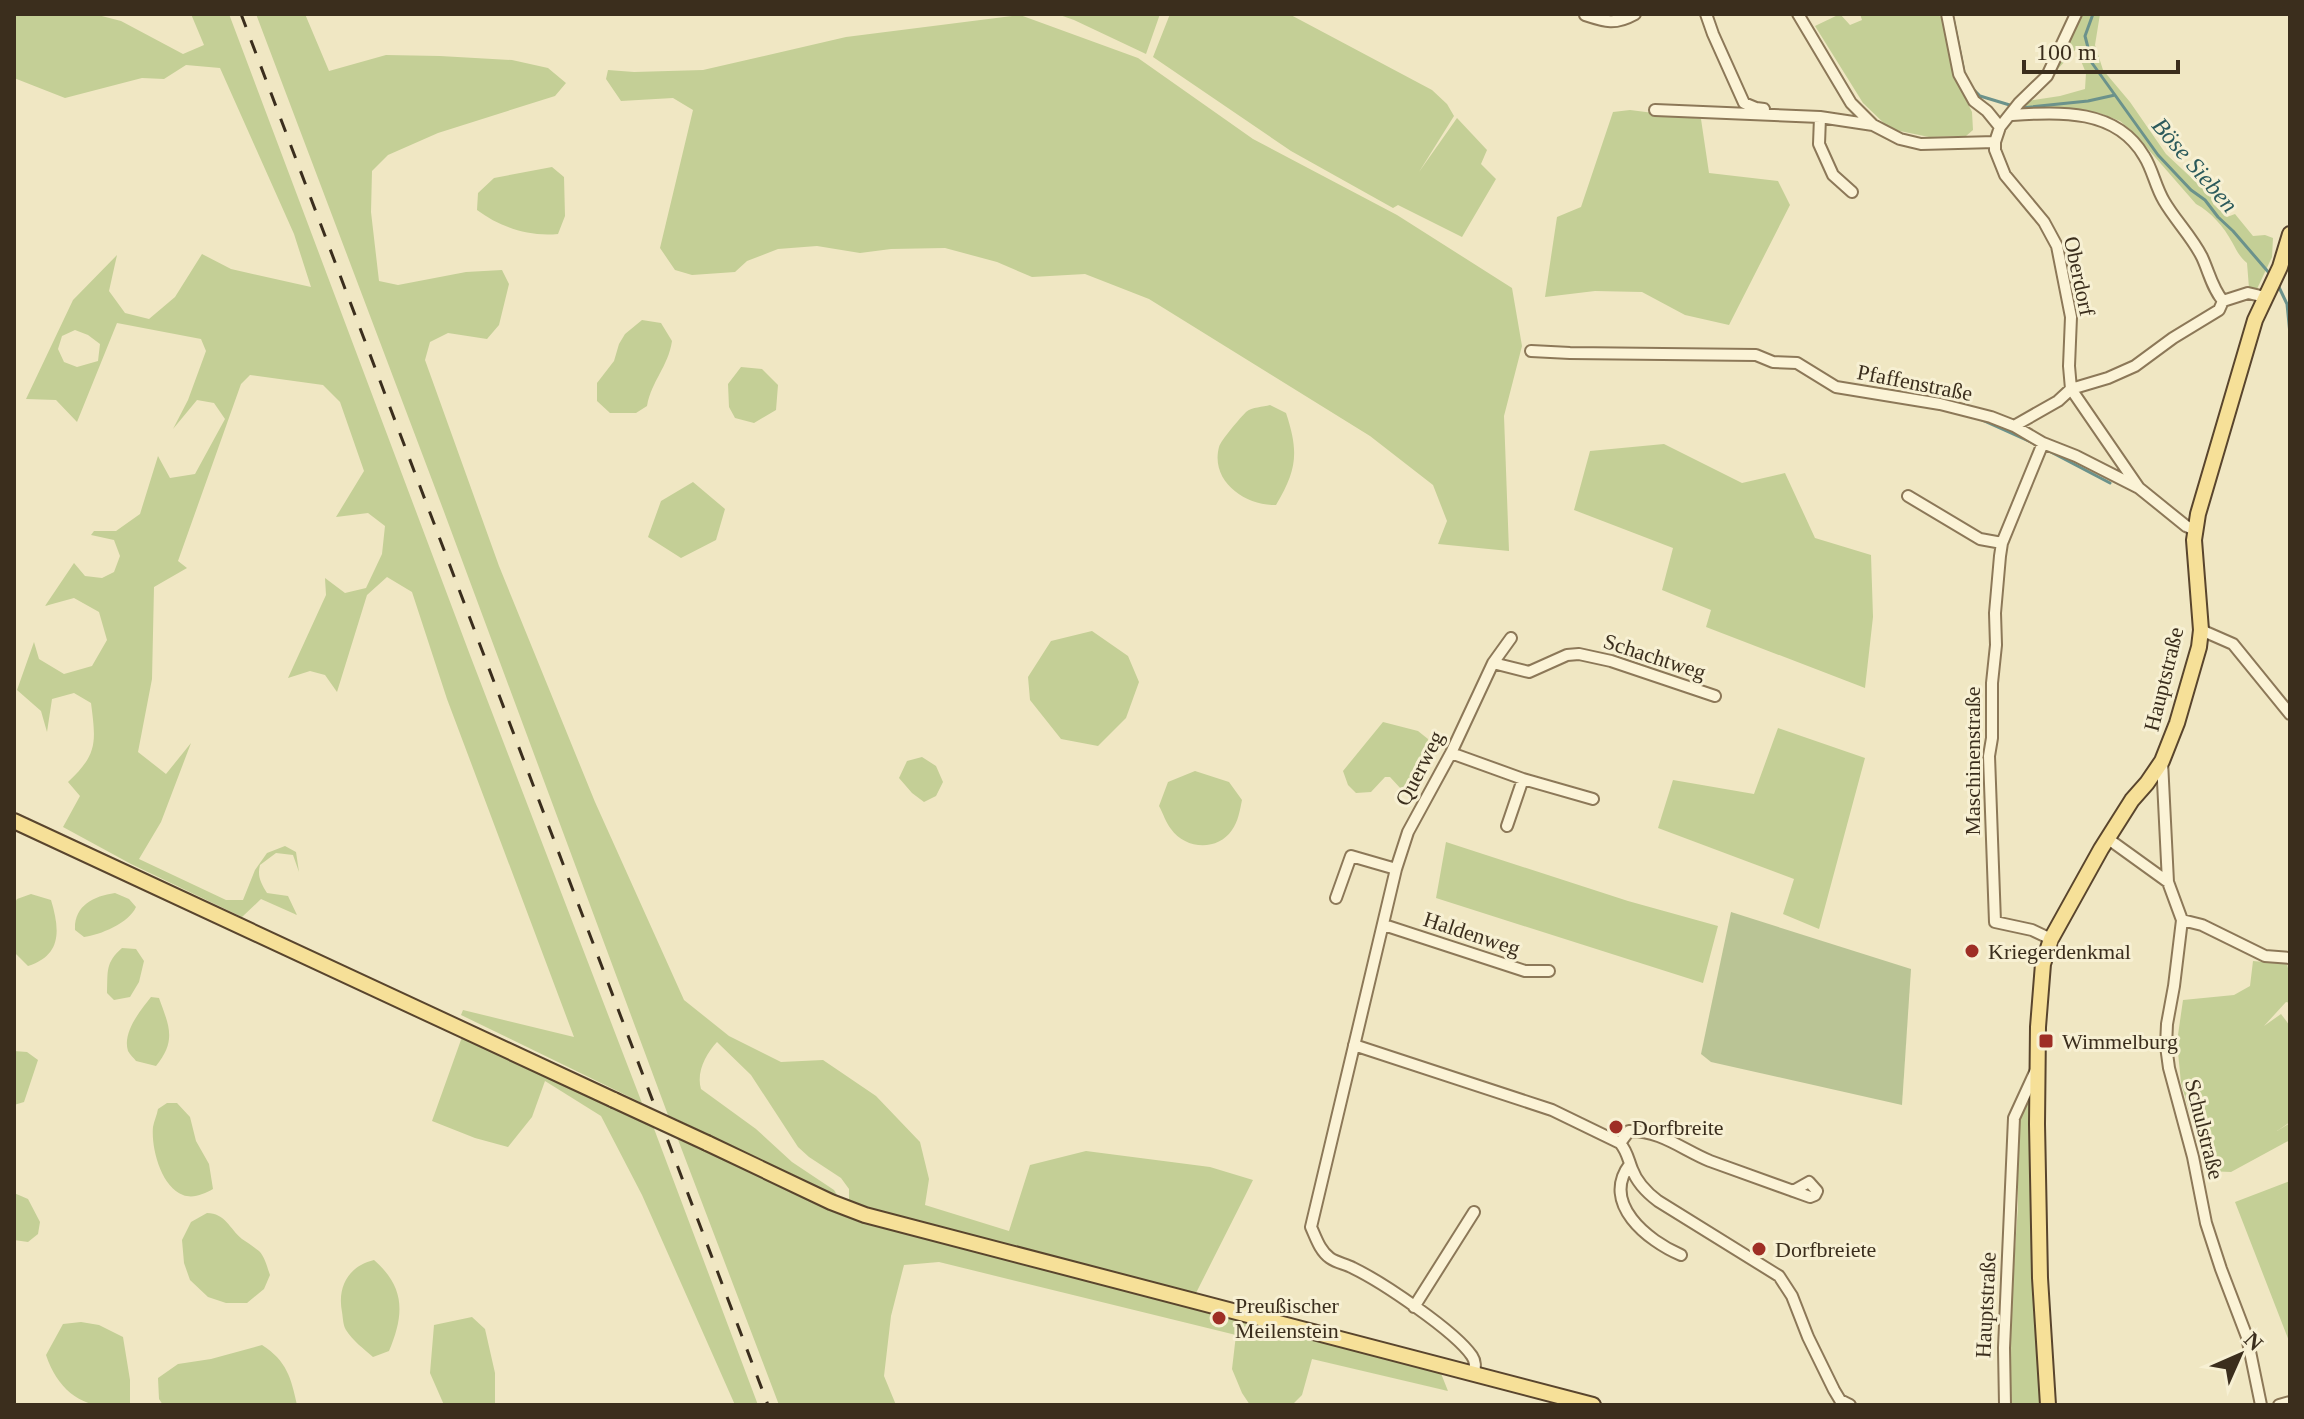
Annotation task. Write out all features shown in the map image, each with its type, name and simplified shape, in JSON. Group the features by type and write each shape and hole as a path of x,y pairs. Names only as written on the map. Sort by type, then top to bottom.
{"main road":[{"name":"Hauptstraße","path":"2048,1405 2040,1292 2037,1068 2041,978 2051,939 2107,838 2170,745 2191,679 2201,630 2195,530 2201,501 2251,334 2290,234"},
{"path":"14,821 831,1202 865,1215 1593,1405"}],"street":[{"path":"1585,15 1620,22 1635,14"},
{"path":"1706,14 1744,103 1756,108 1796,110 1816,117"},
{"path":"1798,14 1851,103 1873,125 1900,139 1921,144 1995,142 2000,127 2047,76 2076,14"},
{"path":"1947,14 1959,74 1974,101 2000,127"},
{"path":"1655,110 1816,117 1873,125"},
{"path":"2011,115 2082,114 2126,133 2145,157 2162,199 2202,257 2216,293 2223,301"},
{"path":"1816,117 1819,144 1833,175 1852,192"},
{"name":"Oberdorf","path":"1995,142 2005,175 2044,222 2057,246 2071,317 2071,389"},
{"path":"2014,426 2058,401 2071,389 2135,366 2219,310 2223,301 2271,285"},
{"name":"Pfaffenstraße","path":"1531,351 1756,355 1773,362 1797,363 1836,387 1940,404 1991,417 2139,488"},
{"path":"2071,389 2139,488 2195,530"},
{"name":"Maschinenstraße","path":"2043,443 2002,543 1995,613 1989,756 1995,922 2032,930 2051,939"},
{"path":"1908,496 1980,539 2002,543"},
{"path":"2201,630 2233,644 2290,714"},
{"name":"Querweg","path":"1384,925 1408,832 1451,753 1493,663 1511,638"},
{"name":"Schachtweg","path":"1493,663 1529,672 1567,655 1579,654 1611,661 1715,696"},
{"path":"1451,753 1523,779 1593,799"},
{"name":"Schulstraße","path":"2162,761 2168,882 2182,920 2167,1024 2169,1068 2193,1157 2206,1223 2247,1337 2261,1405"},
{"path":"1507,826 1523,779"},
{"path":"2107,838 2168,882"},
{"path":"1336,898 1351,856 1396,869"},
{"path":"2182,920 2202,925 2265,956 2290,958"},
{"path":"1384,925 1311,1227 1318,1244 1331,1258 1352,1267 1414,1307 1469,1352 1475,1363 1474,1374"},
{"name":"Haldenweg","path":"1384,925 1525,971 1549,971"},
{"path":"1354,1045 1552,1110 1620,1143 1644,1190 1779,1276 1792,1296 1834,1390 1840,1400 1850,1405"},
{"name":"Hauptstraße","path":"2005,1405 2004,1348 2014,1118 2037,1068"},
{"path":"1620,1143 1629,1131 1640,1131 1793,1191"},
{"path":"1630,1164 1622,1177 1626,1213 1660,1246 1681,1255"},
{"path":"1414,1307 1474,1212"},
{"path":"2279,1405 2290,1402"}],"green space":[{"path":"14,14 94,14 121,21 183,54 204,45 191,14 229,14 642,1103 461,1015 463,1010 574,1037 447,699 412,592 387,577 367,595 337,692 325,675 310,671 288,678 326,595 325,578 345,593 366,588 382,554 385,526 368,513 336,517 364,471 340,402 323,385 250,375 241,384 178,561 187,568 154,587 152,679 138,752 166,774 191,743 161,822 139,859 226,900 243,900 255,870 267,853 285,846 296,852 299,872 293,855 276,853 260,865 259,876 267,893 288,896 297,915 261,899 242,917 131,864 63,827 80,796 68,782 85,763 93,747 91,703 74,693 52,699 47,732 41,711 17,690 34,642 39,659 64,674 92,666 107,640 99,612 74,598 45,606 74,563 85,576 102,578 114,572 120,556 114,540 91,535 94,531 116,531 140,514 158,456 170,478 195,474 225,419 214,403 197,400 173,429 188,400 206,351 201,339 117,323 77,422 56,400 26,399 73,300 117,255 109,291 125,313 149,319 175,297 202,254 231,269 311,287 294,234 220,68 186,65 164,79 142,78 65,98 14,78","holes":["75,330 100,344 98,361 77,367 64,362 58,349 62,336"]},
{"path":"256,14 305,14 329,71 386,55 440,56 512,60 548,68 566,83 555,96 438,133 388,155 372,171 371,212 379,281 398,285 466,272 502,270 509,284 499,325 487,339 448,333 430,342 425,360 499,566 595,802 684,1000 729,1036 781,1062 823,1060 876,1096 920,1142 929,1179 925,1205 1009,1231 1030,1165 1086,1151 1210,1167 1253,1180 1196,1293 943,1230 849,1202 849,1189 841,1178 798,1147 751,1075 717,1042 703,1064 701,1089 756,1129 792,1162 834,1190 839,1198 668,1115"},
{"path":"1057,14 1160,14 1146,54"},
{"path":"1170,14 1289,14 1432,90 1447,104 1454,116 1419,172 1457,118 1487,150 1481,164 1496,179 1462,237 1398,205 1393,208 1291,151 1153,57"},
{"path":"1840,14 1850,25 1862,20 1860,14 1936,14 1941,17 1956,80 1972,112 1973,130 1966,136 1929,137 1890,129 1863,103 1815,26"},
{"path":"2083,14 2100,14 2095,45 2103,70 2166,154 2198,184 2217,193 2213,204 2227,217 2235,214 2253,236 2273,238 2272,257 2257,289 2249,288 2247,263 2221,225 2196,204 2120,121 2099,113 2066,109 2020,111 2027,101 2085,89 2086,73 2076,49 2056,71 2053,69"},
{"path":"1020,15 1138,58 1253,139 1397,215 1512,288 1522,346 1504,416 1509,551 1438,544 1447,521 1433,485 1370,436 1149,299 1085,274 1032,277 997,262 945,248 860,253 817,246 778,249 747,261 735,272 692,275 675,270 660,248 693,110 673,98 621,101 606,79 608,70 703,70 846,37"},
{"path":"1630,110 1701,119 1709,173 1778,181 1790,205 1729,325 1685,315 1642,292 1595,291 1545,297 1557,217 1581,207 1613,112"},
{"path":"552,167 564,177 565,216 558,234 515,230 477,210 478,193 494,178"},
{"path":"642,320 661,323 672,341 670,350 647,406 636,413 610,413 597,401 597,383 614,361 625,334"},
{"path":"741,367 762,369 778,385 776,410 754,423 735,418 729,407 728,384"},
{"path":"1270,405 1286,413 1294,450 1292,471 1276,505 1253,501 1232,489 1220,471 1218,459 1219,447 1246,412"},
{"path":"1664,444 1742,483 1785,473 1815,538 1871,555 1873,617 1865,688 1706,627 1711,610 1662,590 1673,548 1574,510 1590,451"},
{"path":"693,482 725,509 716,540 681,558 648,537 661,501"},
{"path":"1092,631 1128,656 1139,682 1126,718 1098,746 1061,739 1030,700 1028,677 1051,641"},
{"path":"1383,722 1418,731 1428,739 1427,753 1402,790 1390,777 1385,777 1371,792 1356,793 1348,785 1343,771"},
{"path":"1778,728 1865,758 1819,929 1783,914 1794,879 1658,828 1673,780 1754,794"},
{"path":"922,757 936,766 943,782 936,796 924,802 899,778 907,761"},
{"path":"1195,771 1229,782 1242,800 1232,830 1226,837 1210,845 1192,844 1177,836 1159,806 1168,782"},
{"path":"1446,842 1628,901 1718,926 1703,983 1436,898"},
{"path":"115,893 129,899 136,907 127,918 91,936 84,937 75,930 78,915 86,904"},
{"path":"31,894 51,900 57,931 53,948 28,966 14,952 14,904 17,899"},
{"path":"1731,912 1911,969 1902,1105 1711,1062 1701,1054"},
{"path":"122,948 136,949 144,961 139,982 130,997 114,1000 107,993 108,973 110,963"},
{"path":"2253,961 2287,964 2290,977 2290,1003 2286,1002 2264,1026 2281,1014 2290,1026 2290,1122 2277,1131 2290,1123 2290,1140 2231,1172 2207,1171 2181,1083 2177,1042 2183,1000 2234,995 2250,986"},
{"path":"151,997 159,998 169,1033 167,1048 156,1066 136,1061 127,1044 134,1022"},
{"path":"462,1037 653,1126 758,1405 735,1405 642,1195 601,1116 545,1081 532,1117 508,1147 432,1121"},
{"path":"14,1051 27,1052 38,1060 24,1102 14,1105"},
{"path":"2032,1090 2033,1300 2040,1405 2010,1405 2008,1346 2018,1207 2018,1118"},
{"path":"167,1103 177,1103 190,1117 196,1141 209,1164 213,1189 195,1196 183,1195 175,1191 163,1176 154,1145 153,1127 158,1109"},
{"path":"677,1137 849,1217 1440,1371 1448,1391 1312,1359 1302,1395 1292,1405 1250,1405 1232,1369 1236,1335 939,1262 904,1265 891,1316 884,1376 896,1405 779,1405"},
{"path":"2290,1181 2290,1340 2289,1341 2235,1202"},
{"path":"14,1193 28,1199 40,1222 38,1234 28,1242 14,1240"},
{"path":"207,1213 223,1219 264,1259 270,1275 264,1289 247,1303 226,1303 208,1297 190,1280 184,1263 182,1240 191,1222"},
{"path":"374,1260 392,1281 397,1292 399,1314 389,1351 373,1357 346,1330 341,1294 352,1272"},
{"path":"472,1317 485,1329 495,1373 495,1405 444,1405 430,1373 434,1325"},
{"path":"81,1322 99,1325 123,1337 130,1380 130,1404 101,1406 89,1403 67,1390 59,1381 46,1355 63,1324"},
{"path":"262,1345 277,1357 287,1371 297,1405 163,1405 159,1399 158,1378 178,1364 211,1359"}],"waterway":[{"name":"Böse Sieben","path":"2093,14 2085,36 2092,63 2158,155 2191,190 2205,200 2270,274"},
{"path":"1953,18 1965,77"},
{"path":"1970,86 1980,96 2013,106"},
{"path":"2021,108 2115,95"},
{"name":"Böse Sieben","path":"2277,283 2287,304 2290,334"},
{"path":"1982,420 2033,443"},
{"path":"2049,451 2110,483"}],"railway":[{"path":"241,14 768,1405"}],"place":[{"name":"Kriegerdenkmal","path":"1972,951"},
{"name":"Wimmelburg","path":"2046,1041"},
{"name":"Dorfbreite","path":"1616,1127"},
{"name":"Dorfbreiete","path":"1759,1249"},
{"name":"Preußischer Meilenstein","path":"1219,1318"}]}
